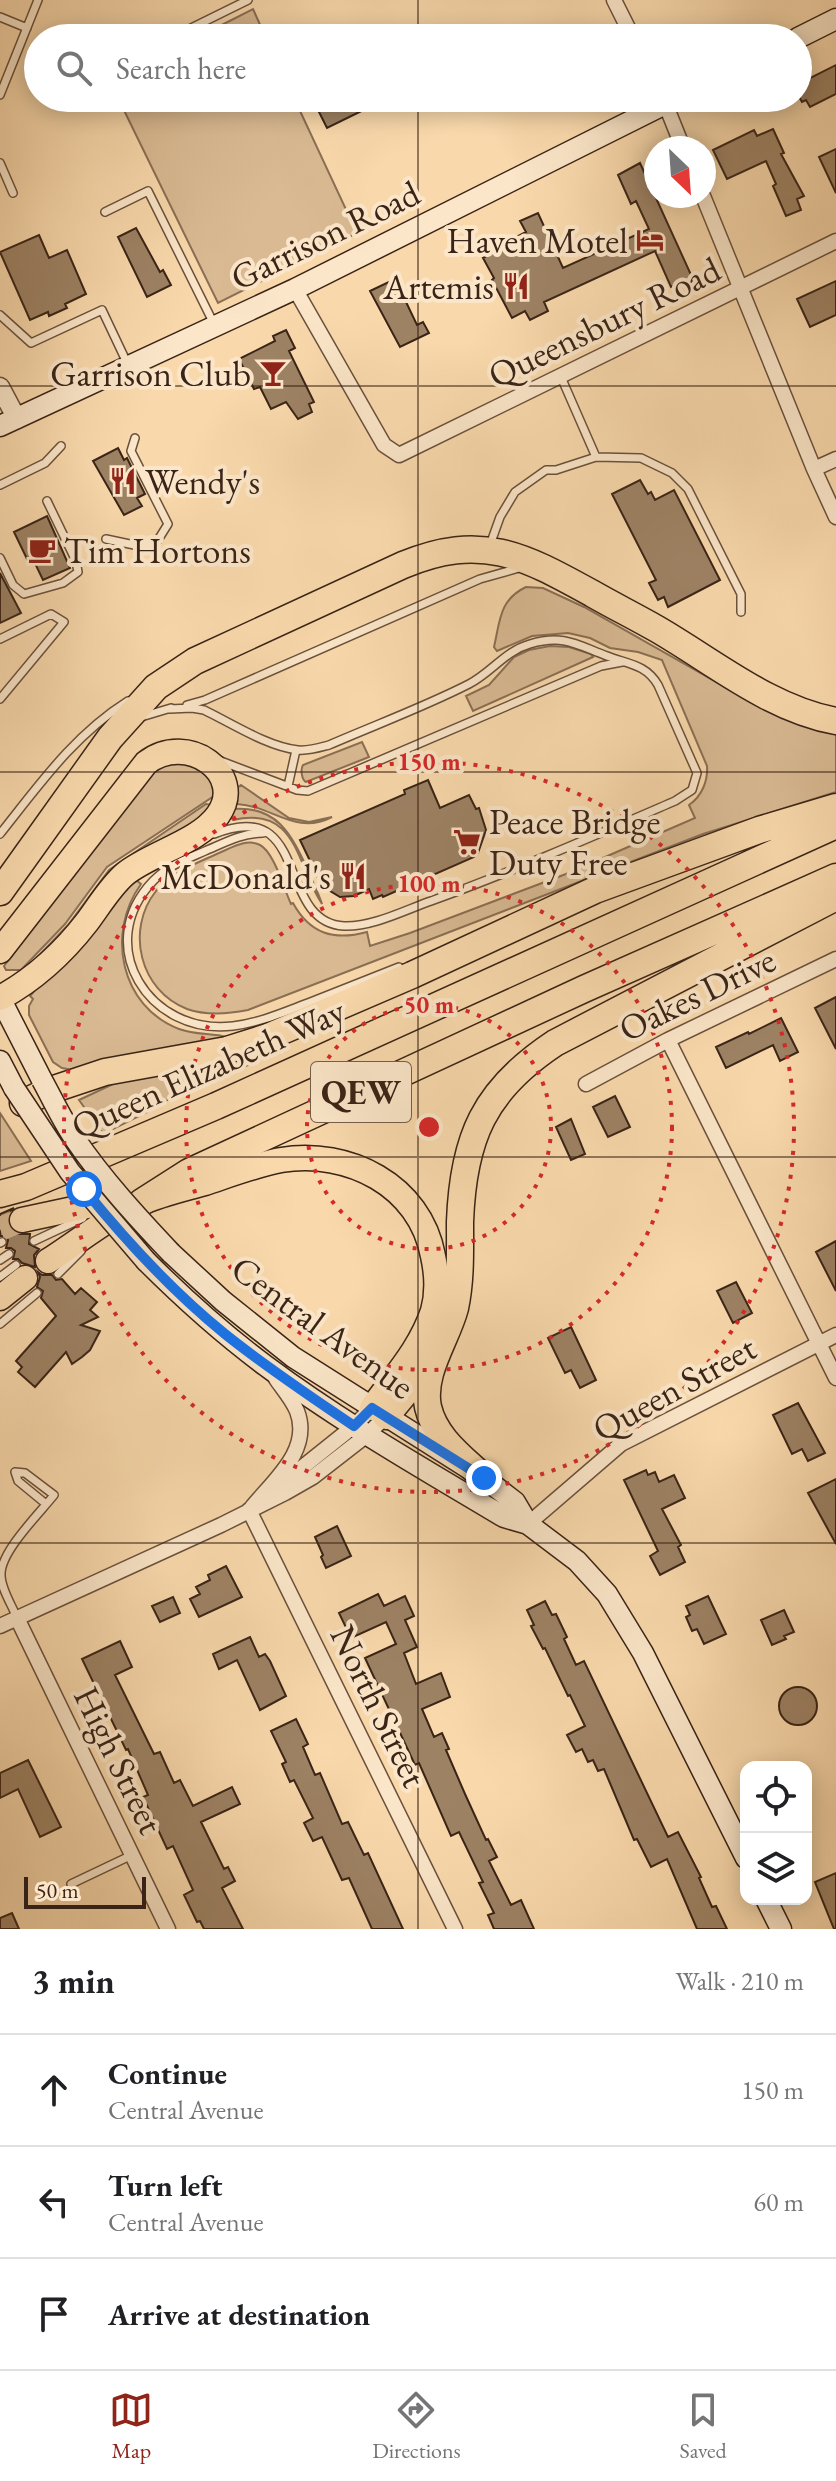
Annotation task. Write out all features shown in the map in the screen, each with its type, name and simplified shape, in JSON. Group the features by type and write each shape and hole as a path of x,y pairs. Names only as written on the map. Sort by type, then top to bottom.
{"highway":[{"path":"0,892 110,738 140,702 174,674 195,661 422,557 454,550 488,551 523,557 657,629 769,696 836,721"},
{"path":"0,951 146,763 166,752 180,751 205,758 217,771 222,779 224,800 214,820 186,840 125,874 47,965 28,982 0,998"},
{"path":"19,1096 105,1072 227,1050 268,1037 412,975 595,890 759,830 836,807"},
{"name":"Queen Elizabeth Way","path":"0,1194 26,1187 216,1106 836,825"},
{"name":"QEW","path":"126,1203 43,1244 189,1172 836,877"},
{"path":"484,1478 437,1430 429,1410 428,1386 459,1288 461,1193 469,1149 485,1112 498,1093 532,1058 555,1043 836,897"},
{"path":"126,1203 260,1166 302,1158 340,1161 357,1166 389,1184 414,1209 431,1243 436,1276 433,1309 420,1341 379,1412"},
{"path":"379,1412 419,1376 446,1333"}],"main road":[{"path":"812,31 836,19"},
{"name":"Garrison Road","path":"8,422 295,289 644,112"},
{"name":"Central Avenue","path":"0,998 53,1085 58,1113 87,1156 128,1207 171,1253 257,1330 329,1381 484,1478 515,1502 528,1524"},
{"name":"Central Avenue","path":"0,1061 19,1096 70,1172 146,1261 222,1332 267,1367 361,1430 504,1517 528,1524 577,1561 607,1594 622,1617 667,1699 740,1846"},
{"path":"769,1905 781,1929"}],"street":[{"path":"614,0 626,24"},
{"path":"672,112 679,136"},
{"path":"708,208 836,517"},
{"name":"Queensbury Road","path":"295,289 384,445 399,455 836,241"},
{"path":"0,387 8,422"},
{"path":"814,469 836,459"},
{"name":"Oakes Drive","path":"586,1084 668,1040 836,959"},
{"path":"668,1040 836,1378"},
{"name":"Queen Street","path":"528,1524 621,1444 836,1335"},
{"path":"249,1510 293,1458 300,1441 298,1412 267,1367"},
{"path":"0,1626 249,1510 361,1430 379,1412"},
{"name":"North Street","path":"249,1510 455,1929"},
{"name":"High Street","path":"17,1618 168,1929"}],"lane":[{"path":"29,24 38,0"},
{"path":"199,24 248,0"},
{"path":"0,17 24,27"},
{"path":"0,95 24,35"},
{"path":"0,163 13,193"},
{"path":"105,212 148,191 215,326"},
{"path":"0,315 31,343 102,310 129,367"},
{"path":"561,377 596,457"},
{"path":"106,539 139,546 158,540 168,524 131,451 135,438"},
{"path":"0,485 45,463 61,446"},
{"path":"488,551 508,501 524,484 539,475 549,477 556,470 596,457 641,458 672,473 688,489 741,594 741,612"},
{"path":"0,558 13,585 24,594 63,583 78,572 76,561 47,501"},
{"path":"170,709 205,700 491,575 516,568 540,569 557,574"},
{"path":"0,639 51,614 64,622 0,699"},
{"path":"110,738 133,721 156,711 192,708 204,710 275,744 308,751 329,745 467,685 506,655 539,642 572,642 636,664 654,678 694,765 696,779 692,790 675,801 522,868 384,918 354,925 327,922 313,911 282,847 273,836 237,825 186,840"},
{"path":"193,753 288,786 314,789 601,666 616,662 636,664"},
{"path":"0,834 70,747 124,704 174,674"},
{"path":"288,786 296,750"},
{"path":"273,836 253,833 230,840 167,870 144,893 133,912 129,953 135,975 154,1004 172,1016 193,1024 232,1027 286,1012 408,963"},
{"path":"451,946 595,890"},
{"path":"0,1324 12,1286"},
{"path":"17,1618 1,1582 2,1566 7,1554 54,1495 25,1473 15,1472 18,1481 46,1504"},
{"path":"71,1884 132,1855"}],"shaded area":[{"path":"253,9 260,24 224,24"},
{"path":"125,112 301,112 357,233 218,303"},
{"path":"526,587 543,588 584,607 743,697 836,733 836,792 703,834 248,1010 202,1013 171,1000 148,974 142,958 141,923 147,907 162,884 177,873 239,844 255,843 265,849 291,904 307,922 334,935 367,932 370,946 566,874 695,818 689,805 703,788 707,766 662,660 610,648 590,638 568,633 532,636 497,651 494,647 502,612 510,598"},
{"path":"550,646 569,647 593,657 473,711 466,696 489,685 514,657"},
{"path":"362,742 369,757 306,782 303,779 303,765"},
{"path":"192,761 211,778 214,796 107,867 65,924 21,970 6,970 4,966 146,777 163,763"},
{"path":"241,785 289,818 309,822 332,817 319,822 307,823 295,822 234,803 237,788"},
{"path":"206,804 213,805 211,811 25,970 68,925 109,870"},
{"path":"232,809 260,812 280,824 302,857 322,904 300,856 283,830 271,821 254,818 233,820 229,815"},
{"path":"136,880 141,884 130,903 122,945 132,986 143,1004 179,1029 227,1037 68,1073 68,1069 53,1062 29,1015 33,999 30,996 110,903"},
{"path":"279,1043 280,1049 146,1109 147,1112 103,1134 79,1100 113,1084"},
{"path":"0,1113 31,1161 0,1171"}],"building":[{"path":"836,65 836,94 812,106 812,77"},
{"path":"319,112 360,112 327,128"},
{"path":"773,129 784,153 781,154 804,196 797,199 801,210 786,216 766,161 727,179 716,156 716,149 754,130 757,136"},
{"path":"836,149 836,193 819,157"},
{"name":"Haven Motel","path":"640,163 644,172 644,208 661,208 692,277 671,287 655,251 544,302 548,311 530,320 525,311 512,318 492,280 494,278 483,258 484,254 526,232 520,221 538,213 563,268 649,229 636,201 631,204 618,175"},
{"path":"136,228 160,272 163,270 171,285 147,297 118,237"},
{"path":"39,235 49,258 67,250 86,294 65,304 67,308 30,320 0,252"},
{"path":"395,279 417,325 423,322 429,333 400,347 370,291"},
{"path":"836,281 836,315 810,327 797,299"},
{"name":"Garrison Club","path":"286,330 295,348 289,351 314,402 309,404 312,412 298,419 286,402 271,409 260,387 254,389 239,359 275,341 273,336"},
{"name":"Wendy's","path":"118,448 124,460 127,458 145,494 137,498 142,506 124,515 93,461"},
{"path":"640,480 655,500 674,490 720,580 668,607 664,597 658,600 649,583 656,580 612,494"},
{"name":"Tim Hortons","path":"47,516 70,568 43,580 32,557 27,559 14,532"},
{"path":"0,573 21,613 0,623"},
{"path":"428,780 440,808 469,795 476,809 479,808 486,830 474,857 373,899 369,889 354,896 340,897 322,886 300,840 405,794 404,790"},
{"path":"836,997 836,1049 815,1008"},
{"path":"781,1018 798,1052 780,1061 773,1045 726,1068 716,1047"},
{"path":"615,1096 630,1127 608,1137 593,1107"},
{"path":"571,1119 585,1154 571,1160 556,1127"},
{"path":"14,1208 8,1215 8,1224 17,1234 30,1234 29,1244 39,1249 34,1255 35,1267 13,1259 15,1251 6,1248 8,1240 0,1236 0,1214"},
{"path":"836,1241 836,1291 816,1252"},
{"path":"38,1272 52,1275 56,1280 62,1279 75,1294 81,1288 97,1302 90,1310 98,1317 81,1325 100,1331 90,1350 82,1357 72,1364 66,1352 35,1387 18,1372 22,1367 16,1361 56,1316 41,1298 43,1291 37,1287"},
{"path":"736,1282 752,1313 733,1323 717,1291"},
{"path":"571,1327 596,1380 580,1388 571,1370 565,1373 548,1338"},
{"path":"798,1403 825,1453 808,1461 802,1449 792,1454 773,1415"},
{"path":"646,1470 648,1475 655,1472 659,1482 674,1475 685,1498 662,1509 681,1545 678,1547 685,1562 660,1575 650,1556 658,1551 624,1480"},
{"path":"836,1479 836,1544 808,1493"},
{"path":"337,1526 351,1556 326,1568 315,1537"},
{"path":"226,1566 242,1597 199,1617 190,1599 200,1594 196,1587 210,1580 208,1575"},
{"path":"378,1594 384,1606 405,1596 414,1616 405,1620 417,1647 404,1653 416,1684 441,1673 450,1697 422,1709 434,1737 442,1733 465,1794 497,1857 489,1861 511,1905 521,1900 534,1929 494,1929 488,1915 494,1913 479,1883 483,1882 459,1832 451,1836 419,1763 415,1765 365,1658 396,1644 386,1622 351,1638 339,1613"},
{"path":"708,1596 726,1634 704,1644 697,1629 692,1631 686,1617 690,1615 686,1606"},
{"path":"173,1597 180,1613 160,1622 152,1606"},
{"path":"545,1601 552,1615 556,1614 576,1665 584,1661 668,1837 678,1832 712,1907 716,1906 727,1929 697,1929 667,1859 651,1867 637,1839 634,1840 604,1769 598,1771 593,1760 588,1762 582,1749 576,1752 567,1735 585,1726 531,1626 534,1625 527,1610"},
{"path":"784,1610 794,1632 772,1645 761,1620"},
{"path":"250,1637 259,1657 265,1654 270,1661 286,1696 260,1710 237,1660 219,1669 213,1654"},
{"path":"120,1641 132,1667 115,1675 154,1754 160,1752 174,1783 180,1780 193,1806 232,1787 240,1804 201,1822 224,1869 228,1867 235,1881 222,1888 243,1929 204,1929 200,1921 197,1922 184,1895 193,1890 173,1846 167,1849 143,1797 148,1795 128,1749 82,1659"},
{"path":"798,1687 811,1693 817,1706 811,1719 798,1725 785,1719 779,1706 785,1693"},
{"path":"296,1719 308,1744 303,1747 315,1775 320,1773 342,1824 348,1822 364,1855 368,1853 403,1929 372,1929 349,1878 342,1880 322,1837 313,1841 304,1823 313,1818 294,1780 290,1782 282,1764 286,1762 271,1731"},
{"path":"28,1760 61,1827 40,1837 18,1789 0,1798 0,1773"},
{"path":"836,1873 836,1929 834,1929 815,1882"},
{"path":"12,1913 19,1929 0,1929 0,1918"}],"tunnel":[{"path":"0,1229 22,1220"}],"place":[{"name":"Haven Motel","path":"650,240"},
{"name":"Artemis","path":"516,286"},
{"name":"Garrison Club","path":"273,373"},
{"name":"Wendy's","path":"123,481"},
{"name":"Tim Hortons","path":"42,550"},
{"name":"Peace Bridge Duty Free","path":"467,842"},
{"name":"McDonald's","path":"353,876"}],"route":[{"path":"84,1189 173,1287 222,1332 267,1367 354,1426 372,1408 484,1478"}]}
